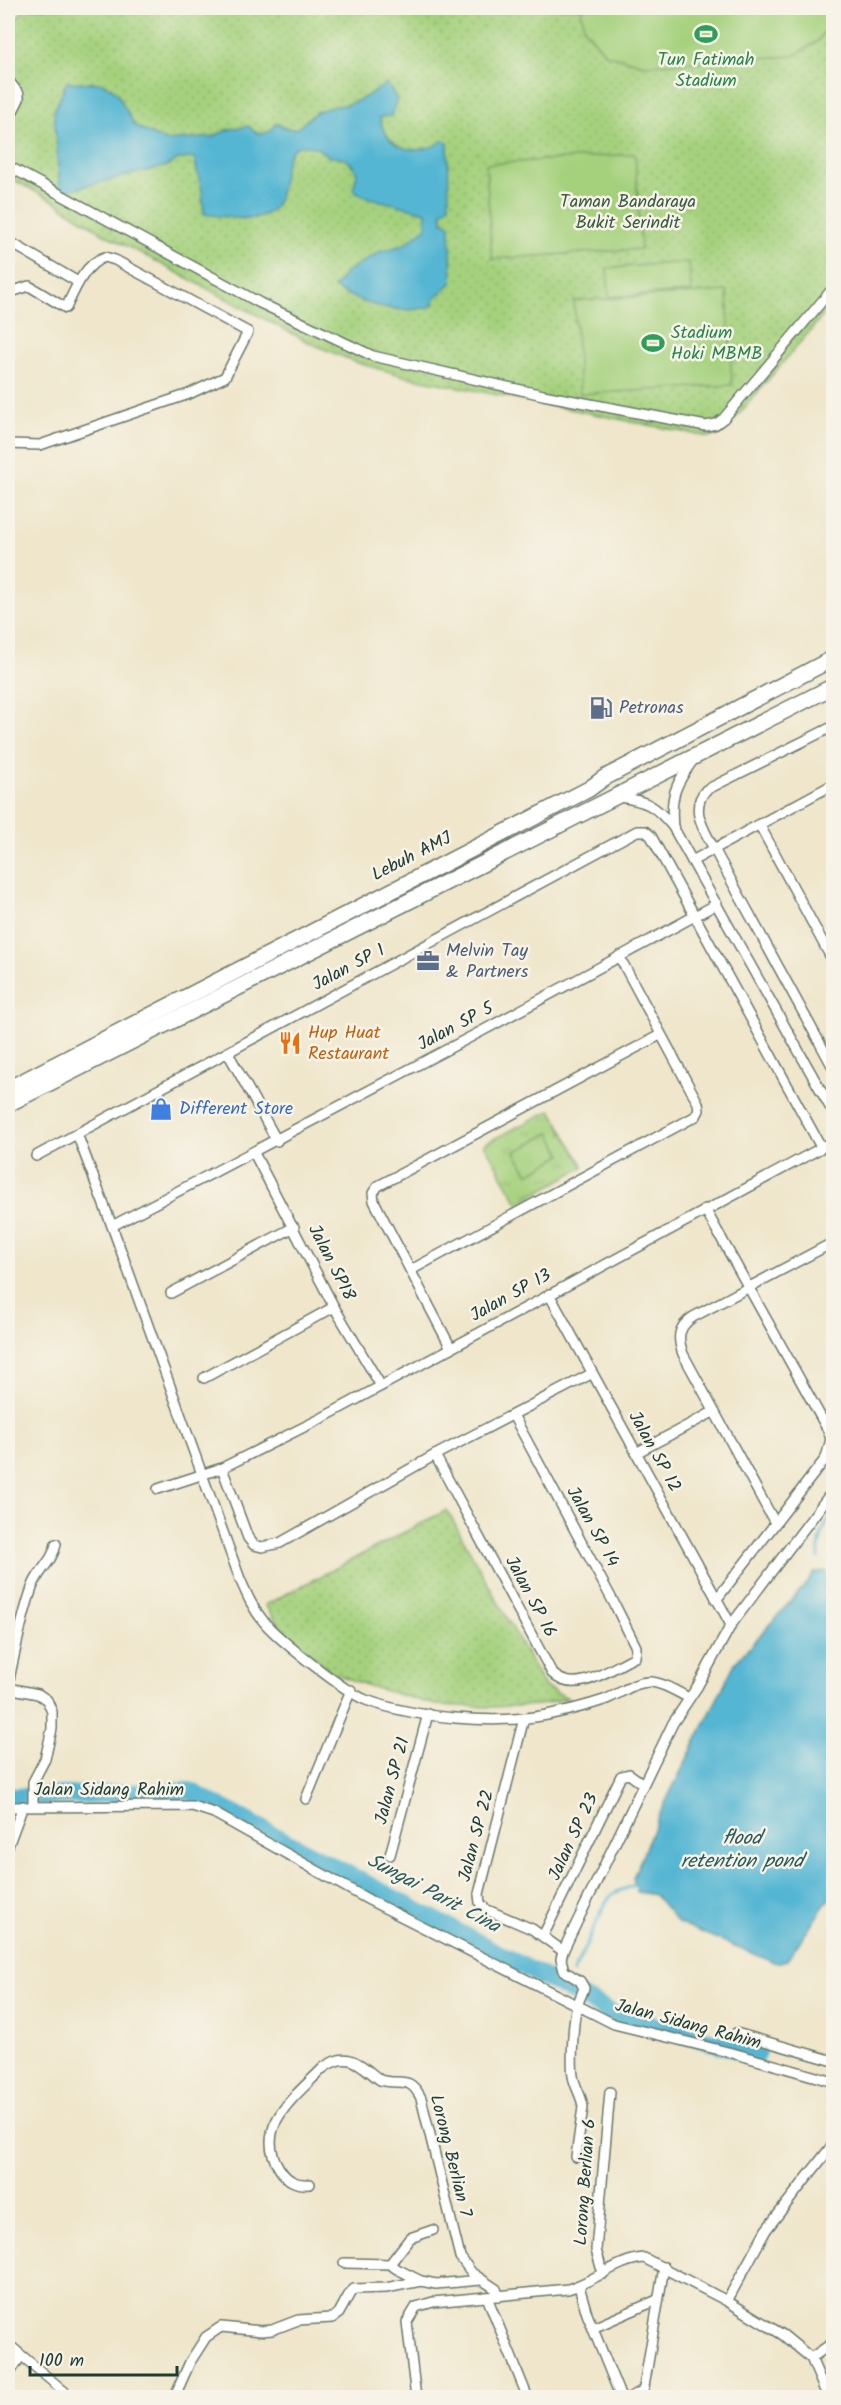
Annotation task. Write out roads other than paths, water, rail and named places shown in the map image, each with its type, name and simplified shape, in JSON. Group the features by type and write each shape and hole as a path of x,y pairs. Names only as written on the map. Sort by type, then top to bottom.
{"highway":[{"name":"Lebuh AMJ","path":"8,1105 14,1090 834,658"},
{"name":"Lebuh AMJ","path":"14,1090 617,797 834,686"}],"street":[{"path":"8,80 19,94 19,99 8,121"},
{"path":"8,166 260,303 374,356 543,395 706,426 716,424 724,418 834,287"},
{"path":"8,241 78,282"},
{"path":"8,293 29,286 66,308 78,282 99,258 105,257 116,260 248,332 225,377 189,394 40,445 8,444"},
{"path":"834,726 706,790 700,797 697,807 699,818 714,849 834,1069"},
{"path":"673,827 672,797 677,784 694,758"},
{"path":"692,861 834,784"},
{"path":"617,797 636,799 654,806 673,827 834,1114"},
{"path":"759,824 834,963"},
{"name":"Jalan SP 1","path":"36,1156 637,831 645,831 651,836 696,916"},
{"name":"Jalan SP 5","path":"112,1226 277,1141 717,904"},
{"path":"696,916 821,1147"},
{"path":"411,1270 696,1116 699,1110 698,1103 619,956"},
{"path":"451,1348 374,1201 373,1193 378,1186 660,1035"},
{"path":"228,1053 277,1141"},
{"path":"77,1134 240,1579 252,1606 266,1624 364,1699 428,1714 496,1719 547,1715 606,1700 641,1683 651,1682 671,1688 688,1698"},
{"name":"Jalan SP 13","path":"158,1489 222,1468 381,1386 834,1141"},
{"name":"Jalan SP18","path":"254,1153 334,1307 381,1386"},
{"path":"705,1209 831,1439 826,1458 716,1600"},
{"path":"171,1293 294,1227"},
{"path":"775,1523 683,1354 679,1342 679,1331 684,1323 693,1317 834,1242"},
{"name":"Jalan SP 12","path":"549,1294 731,1625"},
{"path":"204,1378 334,1307"},
{"path":"222,1468 236,1511 248,1538 254,1545 280,1543 435,1455 591,1374"},
{"path":"636,1453 713,1412"},
{"name":"Jalan SP 14","path":"513,1415 615,1605 636,1647 635,1657"},
{"name":"Jalan SP 16","path":"435,1455 547,1663 558,1678 564,1683 579,1684 635,1657"},
{"path":"576,2157 583,2100 575,2089 573,2072 577,2005 584,1991 580,1981 564,1971 561,1959 563,1951 672,1723 731,1625 834,1489"},
{"path":"8,1846 30,1800 33,1782 45,1759 52,1729 52,1712 47,1700 38,1694 8,1686 32,1588 40,1570 52,1559 56,1544"},
{"path":"306,1799 351,1690"},
{"name":"Jalan SP 21","path":"390,1856 428,1714"},
{"name":"Jalan SP 22","path":"524,1718 479,1894 480,1903 484,1909 543,1936 563,1951"},
{"name":"Jalan SP 23","path":"543,1936 621,1776 628,1774 644,1784"},
{"name":"Jalan Sidang Rahim","path":"8,1807 30,1800 192,1806 214,1813 369,1900 614,2024 736,2054 834,2082"},
{"path":"736,2033 834,2061"},
{"name":"Lorong Berlian 7","path":"310,2184 301,2185 284,2176 275,2161 272,2126 281,2112 323,2068 330,2062 348,2059 363,2064 380,2080 408,2082 413,2085 421,2098 456,2246 465,2266 496,2289 499,2296"},
{"name":"Lorong Berlian 6","path":"603,2274 596,2250 609,2092"},
{"path":"727,2301 766,2230 834,2143"},
{"path":"390,2264 410,2238 433,2230"},
{"path":"416,2397 407,2322 416,2307 433,2302 568,2289 579,2286 634,2259 644,2258 727,2301 783,2335 811,2358 828,2397"},
{"path":"344,2263 390,2264 397,2270 421,2281 436,2284 481,2280"},
{"path":"629,2397 642,2391 644,2387 663,2267"},
{"path":"174,2397 190,2362 206,2337 221,2327 261,2331 272,2330 298,2320 332,2318 339,2313 354,2289 386,2288 421,2281"},
{"path":"579,2286 621,2397"},
{"path":"487,2297 528,2397"},
{"path":"593,2328 657,2300"},
{"path":"811,2358 834,2342"},
{"path":"8,2344 72,2397"},
{"path":"8,2375 21,2356"}],"water":[{"path":"67,82 102,83 116,91 135,126 165,141 212,137 230,129 249,126 252,130 263,134 276,123 291,129 296,128 317,112 358,100 387,83 397,99 391,116 380,117 383,128 396,144 414,150 434,146 444,140 448,143 449,206 442,212 443,222 450,225 452,282 436,297 432,306 406,310 381,307 334,288 346,272 379,252 403,245 426,228 426,212 366,197 353,190 357,174 350,162 329,157 321,150 310,146 298,146 291,151 275,206 268,213 253,218 204,214 202,190 194,158 178,159 167,166 60,192 54,111"},
{"name":"flood retention pond","path":"826,1571 831,1584 834,1584 833,1893 787,1960 776,1963 678,1923 655,1895 637,1892 633,1878 658,1817 735,1663 808,1582 814,1572"}],"waterway":[{"path":"819,1558 822,1533 834,1511"},
{"name":"Sungai Parit Cina","path":"8,1797 190,1791 614,2014 757,2055"},
{"path":"573,1973 607,1900 614,1893 637,1884"}],"place":[{"name":"Tun Fatimah Stadium","path":"706,34"},
{"name":"Stadium Hoki MBMB","path":"653,343"},
{"name":"Petronas","path":"601,708"},
{"name":"Melvin Tay & Partners","path":"428,961"},
{"name":"Hup Huat Restaurant","path":"290,1043"},
{"name":"Different Store","path":"161,1109"}],"park label":[{"name":"Taman Bandaraya Bukit Serindit","path":"628,212"}]}
